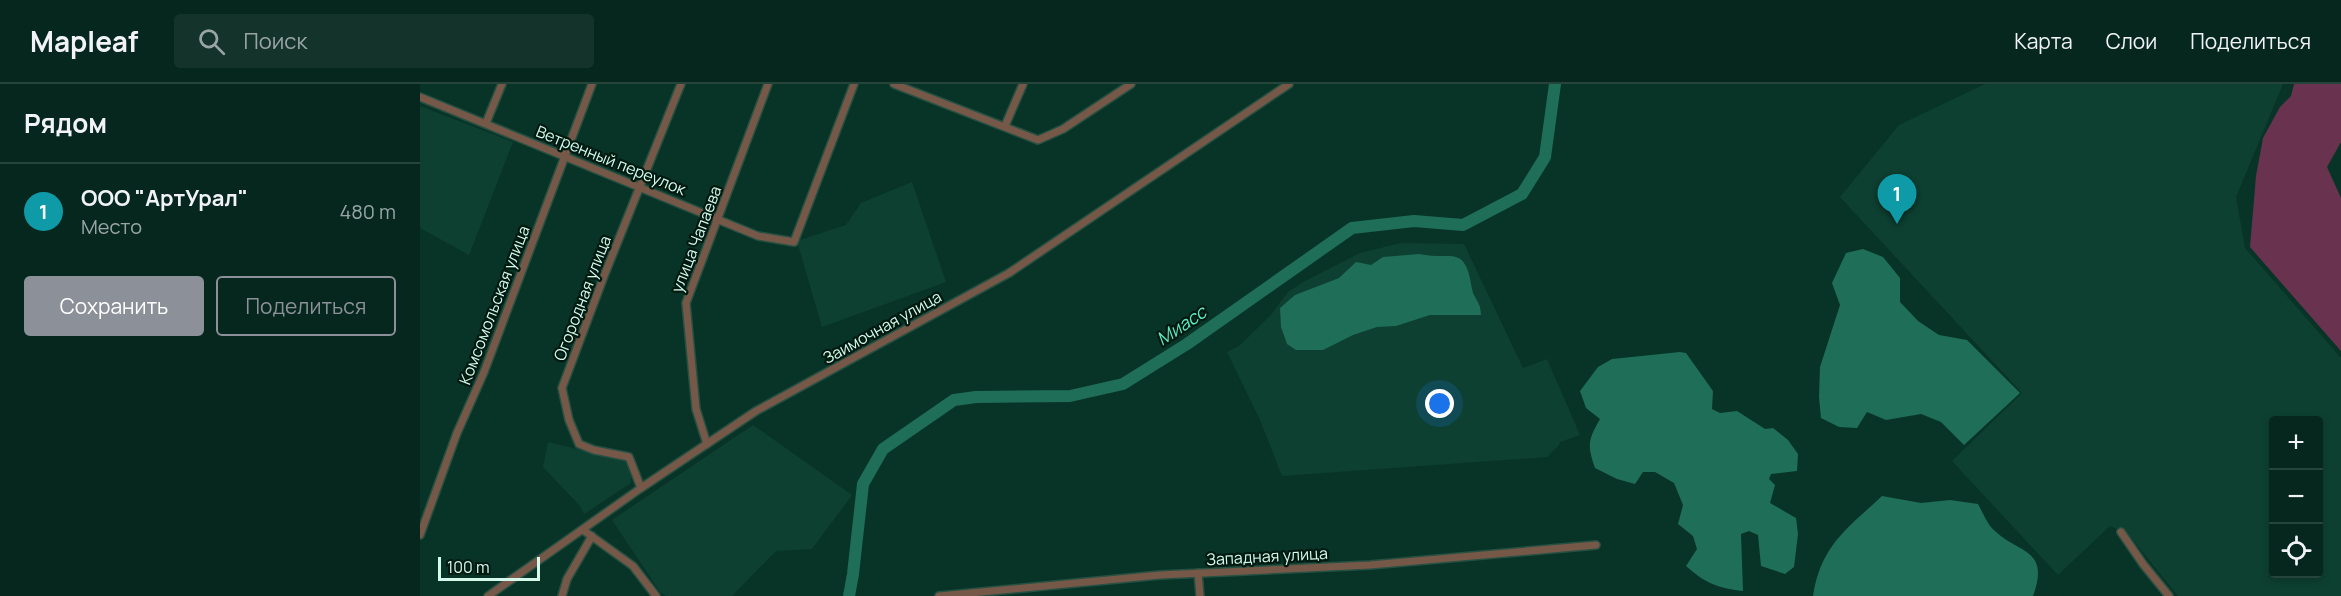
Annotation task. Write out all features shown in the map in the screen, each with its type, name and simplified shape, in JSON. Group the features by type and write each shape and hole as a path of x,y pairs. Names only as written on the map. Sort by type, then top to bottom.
{"street":[{"path":"486,123 502,84"},
{"name":"Комсомольская улица","path":"420,535 592,84"},
{"name":"Огородная улица","path":"641,488 629,457 594,450 579,444 569,420 562,388 681,84"},
{"name":"улица Чапаева","path":"707,444 696,409 686,303 768,84"},
{"name":"Ветренный переулок","path":"420,97 758,236 794,242 854,84"},
{"path":"894,84 1038,140 1063,129 1131,84"},
{"path":"1005,126 1023,84"},
{"name":"Заимочная улица","path":"488,596 641,488 756,411 1009,273 1290,84"},
{"path":"583,530 633,566 656,596"},
{"path":"2121,532 2169,596"},
{"path":"562,596 567,579 592,536"},
{"name":"Западная улица","path":"939,596 1198,573 1370,565 1596,545"},
{"path":"1198,573 1200,596"}],"shaded area":[{"path":"1985,84 2283,84 2236,197 2245,248 2341,358 2341,596 2178,596 2128,534 2110,526 2058,575 1952,461 2022,393 1840,197 1899,125"},
{"path":"2294,84 2341,84 2341,142 2327,167 2341,198 2341,351 2250,247 2256,176 2263,138 2280,107 2291,96"},
{"path":"420,106 513,142 469,255 420,228"},
{"path":"912,182 946,282 822,327 797,241 846,225 861,203"},
{"path":"1401,243 1464,244 1523,368 1547,359 1580,435 1560,442 1547,457 1282,476 1260,420 1227,352 1239,346 1271,315 1288,292 1305,281 1360,253"},
{"path":"1863,249 1883,257 1900,278 1900,302 1918,321 1939,335 1967,340 2020,393 1964,445 1941,422 1921,414 1886,420 1867,412 1857,428 1839,427 1821,418 1820,367 1840,305 1832,283 1846,253"},
{"path":"1419,254 1456,257 1461,260 1466,265 1481,315 1430,315 1396,326 1377,327 1353,335 1323,350 1296,350 1287,344 1281,327 1280,308 1295,295 1339,278 1356,262 1371,265 1383,257"},
{"path":"1686,353 1713,391 1712,409 1720,413 1737,411 1765,429 1773,428 1788,440 1798,454 1797,471 1771,474 1769,479 1775,485 1770,503 1796,518 1798,534 1794,567 1785,574 1761,566 1758,535 1749,531 1741,534 1743,591 1712,584 1686,566 1697,549 1693,536 1678,524 1683,505 1674,483 1655,472 1643,472 1635,484 1617,479 1595,468 1592,460 1590,443 1600,419 1586,408 1580,391 1598,367 1612,359"},
{"path":"753,425 852,495 812,549 776,551 732,596 666,596 660,592 612,520"},
{"path":"548,442 630,462 631,483 584,514 580,506 543,467"},
{"path":"1882,496 1921,503 1950,500 1978,504 1993,529 2035,561 2038,569 2033,596 1813,596 1822,564 1837,539"}],"waterway":[{"name":"Миасс","path":"849,596 863,484 883,449 954,400 976,397 1070,396 1123,384 1187,344 1352,228 1414,221 1463,225 1522,194 1545,157 1555,84"}],"place":[{"name":"ООО \"АртУрал\"","path":"1897,224"}]}
